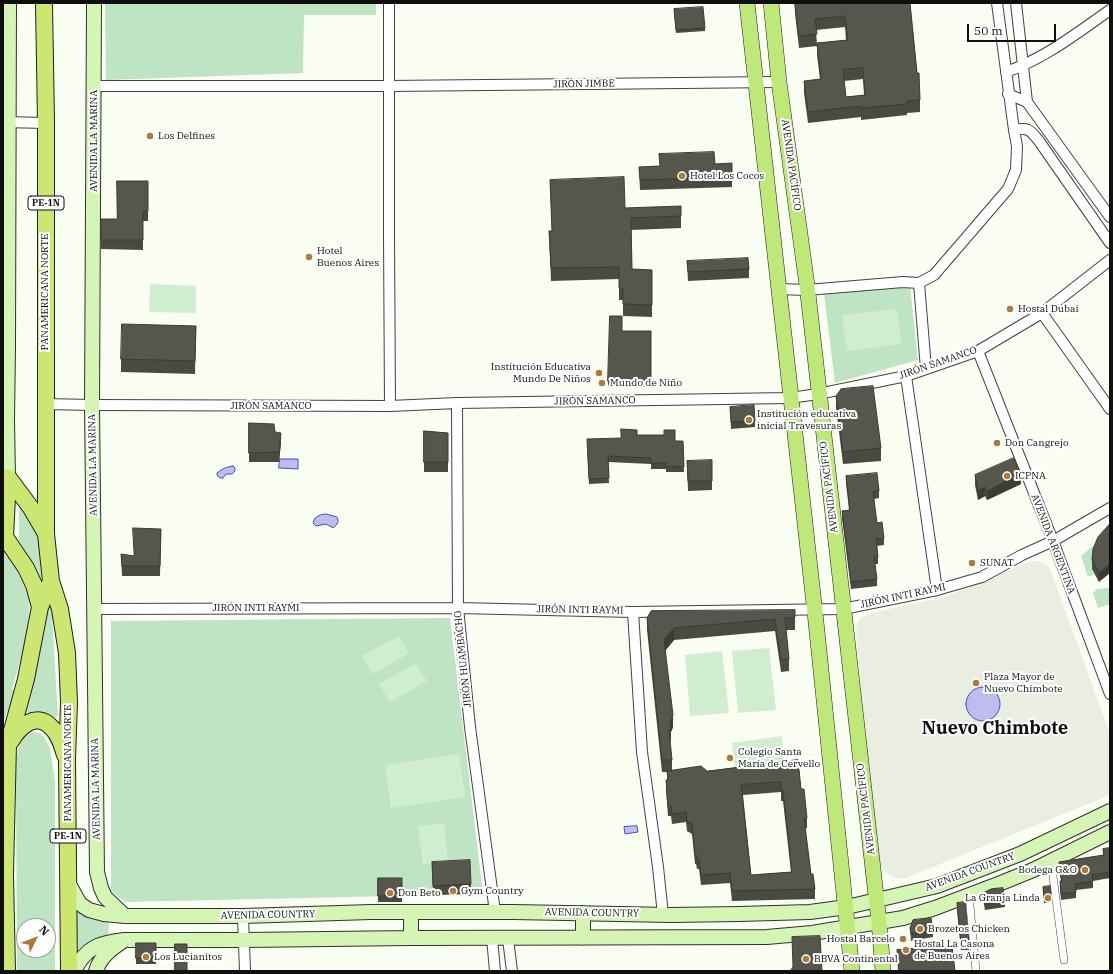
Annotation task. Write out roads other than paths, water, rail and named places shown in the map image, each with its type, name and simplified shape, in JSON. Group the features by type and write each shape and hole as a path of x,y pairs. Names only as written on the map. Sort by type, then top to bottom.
{"highway":[{"name":"PANAMERICANA NORTE","path":"44,3 46,123 46,534 51,581 60,609 67,652 69,702 67,760 69,971"},
{"path":"6,475 31,508 46,534"},
{"path":"6,475 4,536 26,568 34,585 40,607"},
{"name":"PANAMERICANA NORTE","path":"5,968 4,875 8,745 26,679 40,607 51,581"},
{"path":"8,745 23,725 36,720 44,721 50,725 60,740 67,760"}],"main road":[{"path":"6,475 6,122 9,3"},
{"name":"AVENIDA LA MARINA","path":"94,3 92,406 97,872 105,897 126,916"},
{"path":"746,3 847,907 852,971"},
{"name":"AVENIDA PACÍFICO","path":"771,3 807,290 877,901 883,971"},
{"name":"AVENIDA COUNTRY","path":"69,884 80,904 89,910 104,914 126,916 243,916 411,912 663,915 810,912 877,901 937,886 1020,854 1110,811"},
{"name":"AVENIDA COUNTRY","path":"74,971 79,962 91,949 105,942 124,940 767,937 812,933 879,922 936,908 1001,883 1051,861 1110,832"},
{"path":"1092,840 1110,840"},
{"path":"411,912 411,938"},
{"path":"583,913 583,938"},
{"path":"180,940 189,935 192,930 190,921 183,915"},
{"path":"96,971 101,960 110,949 124,940"}],"street":[{"path":"390,3 388,234 390,406"},
{"path":"778,289 807,290 903,282 919,283 934,275 1008,189 1016,170 1016,146 997,3"},
{"path":"1016,3 1027,102 1110,216"},
{"path":"1006,72 1044,56 1110,10"},
{"name":"JIRÓN JIMBE","path":"94,86 389,86 780,82"},
{"path":"1008,94 1027,102"},
{"path":"6,122 46,123"},
{"path":"1014,130 1024,128 1031,132 1039,141 1110,242"},
{"name":"JIRÓN SAMANCO","path":"45,404 92,406 390,406 457,403 790,398 818,394 906,376 978,351 1042,313 1110,260"},
{"path":"919,283 926,369"},
{"path":"1042,313 1110,408"},
{"name":"AVENIDA ARGENTINA","path":"978,351 1053,541 1110,694"},
{"path":"906,376 938,590"},
{"name":"JIRÓN HUAMBACHO","path":"457,403 458,608 470,727 495,912"},
{"name":"JIRÓN INTI RAYMI","path":"94,609 458,608 633,612 843,609 938,590 982,577 1022,555 1053,541 1110,508"},
{"path":"633,612 642,752 663,915"},
{"path":"1051,861 1064,960"},
{"path":"969,895 976,971"},
{"path":"243,916 245,971"},
{"path":"492,938 496,971"},
{"path":"508,938 512,971"}],"water":[{"path":"280,459 298,459 298,469 279,468"},
{"path":"233,466 235,471 232,474 226,474 223,478 220,478 217,475 217,473 222,469"},
{"path":"326,514 337,517 338,523 333,528 326,524 316,526 313,523 315,518"},
{"path":"983,687 995,692 1000,704 995,716 983,721 971,716 966,704 971,692"},
{"path":"637,826 638,832 625,834 624,827"}],"place":[{"name":"Los Delfines","path":"150,136"},
{"name":"Hotel Los Cocos","path":"682,176"},
{"name":"Hotel Buenos Aires","path":"309,257"},
{"name":"Hostal Dubai","path":"1010,309"},
{"name":"Institución Educativa Mundo De Niños","path":"599,373"},
{"name":"Mundo de Niño","path":"602,383"},
{"name":"Institución educativa inicial Travesuras","path":"749,420"},
{"name":"Don Cangrejo","path":"997,443"},
{"name":"ICPNA","path":"1007,476"},
{"name":"SUNAT","path":"972,563"},
{"name":"Plaza Mayor de Nuevo Chimbote","path":"976,683"},
{"name":"Colegio Santa María de Cervello","path":"730,758"},
{"name":"Bodega G&O","path":"1085,870"},
{"name":"Gym Country","path":"453,891"},
{"name":"Don Beto","path":"390,893"},
{"name":"La Granja Linda","path":"1048,898"},
{"name":"Brozetos Chicken","path":"920,929"},
{"name":"Hostal Barcelo","path":"903,939"},
{"name":"Hostal La Casona de Buenos Aires","path":"906,950"},
{"name":"Los Lucianitos","path":"146,957"},
{"name":"BBVA Continental","path":"806,959"}],"district":[{"name":"Nuevo Chimbote","path":"995,729"}]}
